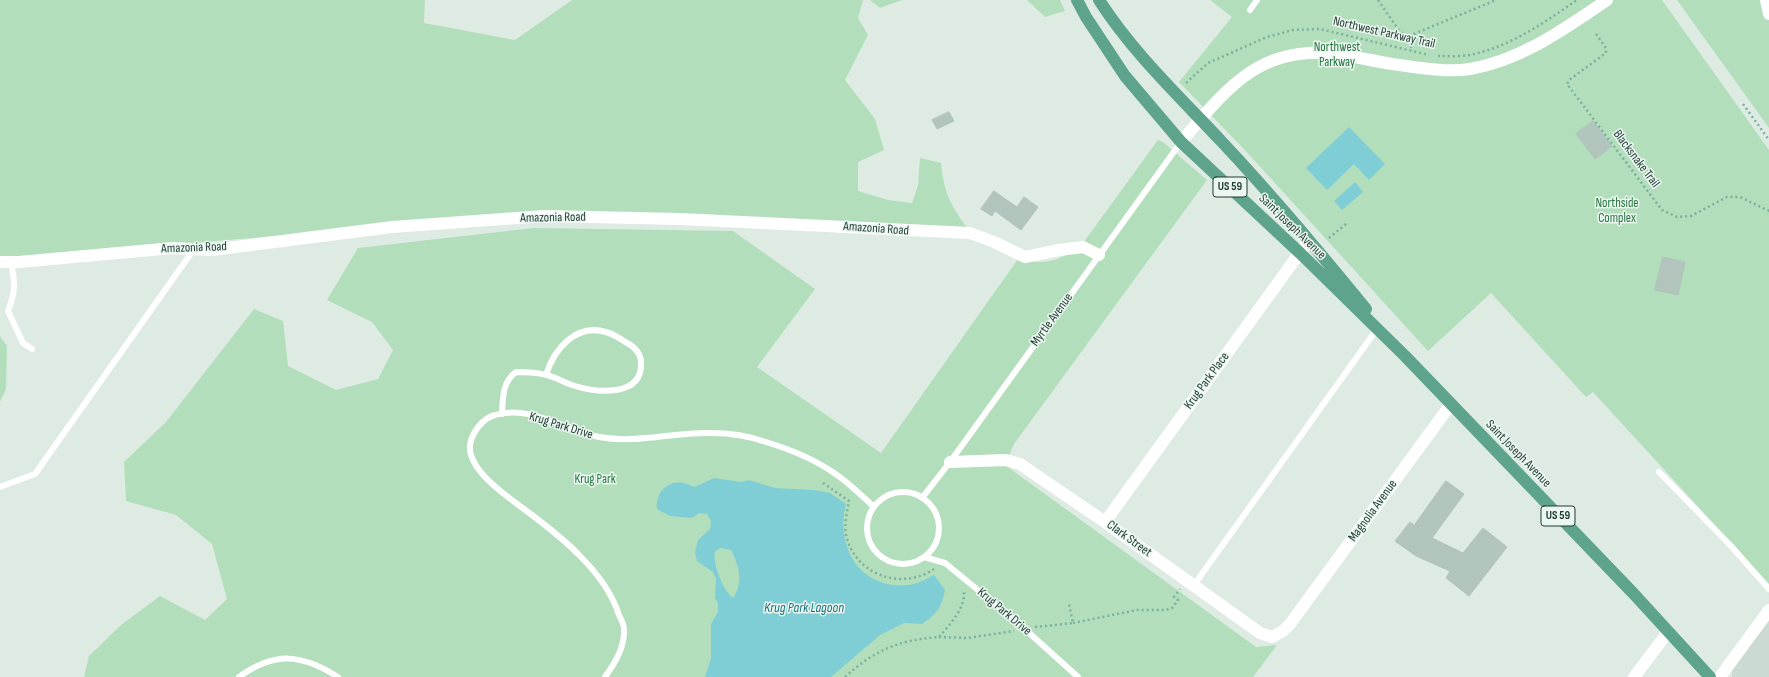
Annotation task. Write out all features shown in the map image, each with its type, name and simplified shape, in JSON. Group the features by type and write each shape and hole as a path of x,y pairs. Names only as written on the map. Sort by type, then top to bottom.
{"main road":[{"name":"Saint Joseph Avenue","path":"1077,0 1086,17 1125,76 1181,142 1300,253 1405,356 1710,677"},
{"name":"Saint Joseph Avenue","path":"1099,0 1137,52 1200,119 1309,240 1405,356"}],"street":[{"path":"1181,142 1200,119 1237,80 1263,64 1295,54 1337,54 1436,69 1468,69 1500,62 1537,46 1607,0"},
{"path":"1766,0 1769,14"},
{"name":"Amazonia Road","path":"6,262 173,248 212,250 392,227 545,216 792,223 908,231 970,233 994,242 1026,258 1059,250 1083,247 1099,255"},
{"name":"Krug Park Place","path":"1105,522 1309,240"},
{"name":"Magnolia Avenue","path":"1294,617 1451,404"},
{"name":"Clark Street","path":"950,462 1006,460 1020,464 1105,522 1260,633 1272,637 1283,631 1294,617"},
{"path":"1720,677 1769,610"},
{"path":"1634,677 1668,632"}],"lane":[{"path":"1250,10 1257,0"},
{"name":"Myrtle Avenue","path":"922,498 950,462 1181,142"},
{"path":"0,487 35,474 194,249"},
{"path":"6,262 16,286 8,311 23,343 32,350"},
{"path":"502,414 503,393 509,377 516,372 546,375 575,386 601,391 626,388 638,381 642,371 641,357 632,345 606,332 589,330 573,335 554,355 546,375"},
{"path":"1190,583 1377,330"},
{"name":"Krug Park Drive","path":"605,677 621,650 624,629 615,602 581,557 559,536 497,489 482,473 474,460 470,446 478,425 494,415 518,413 548,420 578,432 599,437 620,439 711,432 744,436 766,442 806,457 834,472 874,506"},
{"path":"1659,472 1731,546 1769,590"},
{"path":"896,493 910,493 922,498 932,507 938,520 938,534 934,547 924,557 915,562 900,564 885,560 877,554 871,546 867,536 869,516 874,506 884,498 896,493"},
{"name":"Krug Park Drive","path":"924,557 945,563 1017,622 1078,677"},
{"path":"239,677 259,664 277,660 306,660 338,677"}],"path":[{"path":"1378,0 1400,32 1410,36 1496,0"},
{"name":"Northwest Parkway Trail","path":"1186,84 1208,63 1267,37 1293,30 1320,29 1433,56 1473,54 1511,42 1577,0"},
{"name":"Blacksnake Trail","path":"1596,34 1606,48 1606,53 1568,80 1568,84 1662,210 1677,217 1691,216 1727,197 1740,197 1769,211"},
{"path":"1410,36 1412,51"},
{"path":"1743,104 1769,140"},
{"path":"1329,238 1346,224"},
{"path":"823,483 849,501 845,524 846,535 850,547 864,565 882,576 896,580 918,578 939,566"},
{"path":"1034,627 1073,623 1137,610 1172,608 1178,600 1174,597 1190,583"},
{"path":"939,637 958,613 962,603 963,588"},
{"path":"1069,604 1073,623"},
{"path":"845,677 889,646 903,642 939,637 967,638 1016,631"}],"shaded area":[{"path":"1769,621 1769,677 1732,677 1732,669"}],"green space":[{"path":"0,0 425,0 424,23 515,40 572,0 863,0 858,18 868,35 845,80 875,119 884,150 858,162 858,191 888,200 912,203 918,185 920,158 941,163 944,182 949,198 968,229 539,214 0,259"},
{"path":"870,0 902,0 880,8"},
{"path":"1027,0 1060,0 1065,11 1045,17"},
{"name":"Northside Complex","path":"1210,0 1662,0 1769,150 1769,584 1593,392 1586,397 1491,293 1428,351 1243,148 1179,82 1232,17"},
{"path":"1677,0 1769,0 1769,128"},
{"name":"Krug Park","path":"1158,140 1163,142 1207,180 1014,444 1005,465 1256,647 1277,645 1253,677 84,677 89,656 121,625 160,596 205,620 227,599 212,544 176,515 126,501 124,462 166,422 254,309 283,321 288,366 336,390 378,379 393,350 372,322 327,300 358,248 534,228 733,231 815,289 757,367 881,453 1018,259 1045,262 1068,254 1083,243"},
{"path":"0,336 7,346 6,389 0,402"}],"water":[{"path":"1349,127 1385,164 1369,180 1354,164 1327,190 1306,168"},
{"path":"1355,182 1363,192 1342,210 1334,201"},
{"name":"Krug Park Lagoon","path":"714,478 741,482 749,480 775,488 814,490 830,493 846,504 844,535 848,549 855,562 864,573 891,585 908,585 922,581 934,575 945,590 942,602 938,610 922,624 904,623 880,635 831,677 705,677 711,658 711,624 718,612 718,603 715,598 716,579 713,572 697,561 695,552 698,540 710,529 711,521 707,514 699,513 692,518 670,516 657,509 660,493 667,486 677,483 686,483 695,487","holes":["721,548 731,550 739,574 738,586 733,598 722,583 715,562 715,551"]}],"building":[{"path":"949,112 954,121 937,129 932,120"},
{"path":"1593,121 1612,146 1595,159 1576,134"},
{"path":"994,191 1017,207 1024,197 1038,207 1021,230 995,211 992,216 981,209"},
{"path":"1663,257 1685,262 1678,295 1655,290"},
{"path":"1446,481 1464,494 1432,538 1463,553 1483,528 1507,547 1469,596 1446,578 1450,571 1416,556 1395,541 1410,522 1414,525"}],"park label":[{"name":"Northwest Parkway","path":"1337,56"}]}
